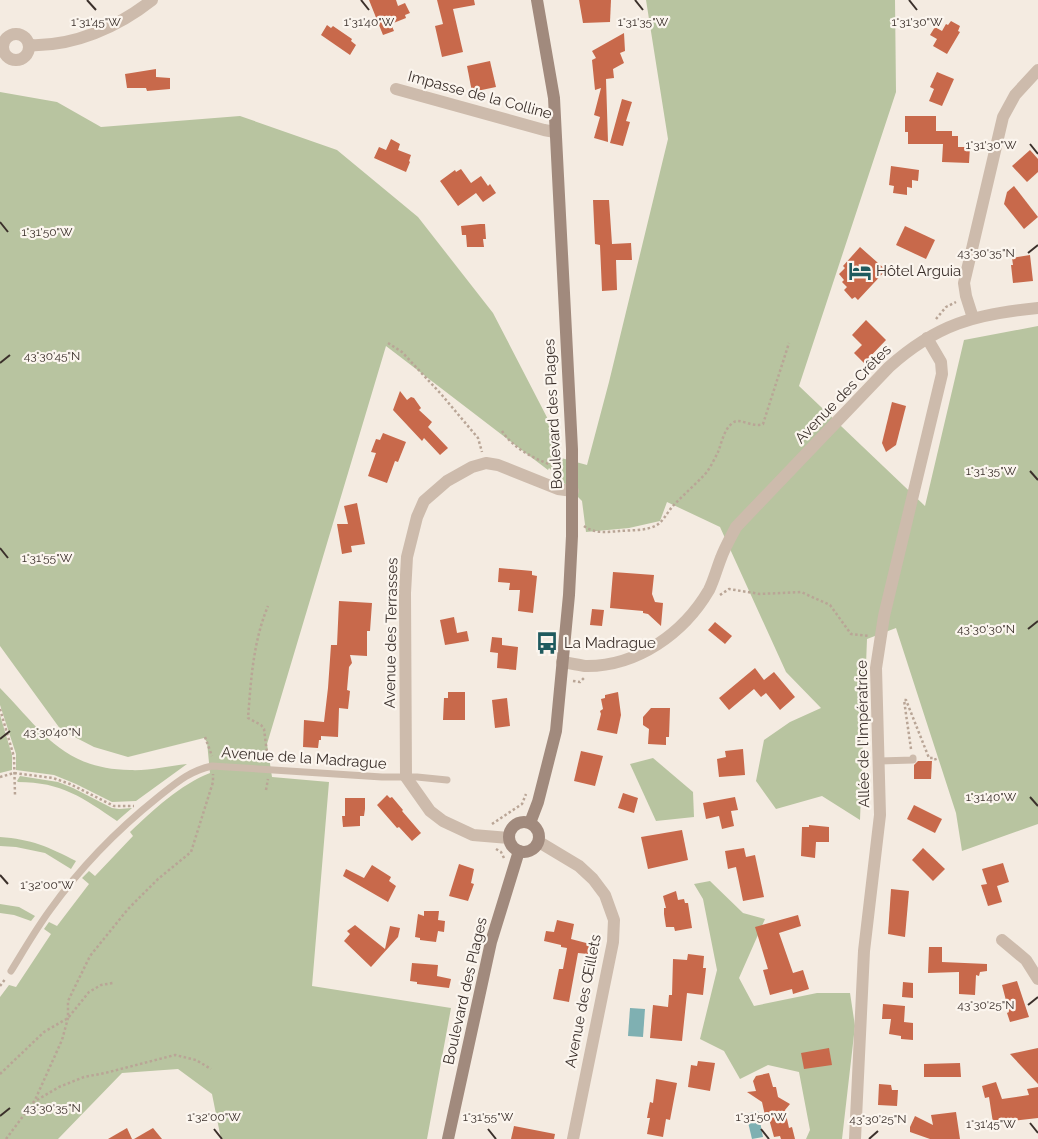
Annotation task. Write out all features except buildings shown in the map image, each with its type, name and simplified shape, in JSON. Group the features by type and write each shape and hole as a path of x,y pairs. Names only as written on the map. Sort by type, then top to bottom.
{"main road":[{"name":"Boulevard des Plages","path":"530,823 538,802 556,731 570,585 568,491 572,449 554,98 537,0"},
{"path":"530,823 538,831 539,842 531,851 519,852 511,844 510,832 518,824 530,823"},
{"name":"Boulevard des Plages","path":"448,1139 491,942 519,852"}],"street":[{"path":"29,45 45,46 82,37 108,28 135,14 152,0"},
{"path":"15,33 25,36 29,45 27,54 20,60 10,59 2,53 3,42 10,35 15,33"},
{"path":"973,318 964,283 1003,117 1015,95 1038,70"},
{"name":"Impasse de la Colline","path":"396,89 555,132"},
{"name":"Avenue des Crêtes","path":"562,662 584,666 600,665 637,656 661,642 682,626 710,588 722,556 736,527 902,355 927,338 973,318 997,312 1038,308"},
{"name":"Allée de l'Impératrice","path":"855,1139 864,950 880,815 876,668 884,616 942,374 940,362 927,338"},
{"path":"486,463 511,469 568,491"},
{"name":"Avenue des Terrasses","path":"406,777 405,593 407,557 417,517 424,501 447,480 472,467 486,463"},
{"path":"406,777 430,811 443,821 473,835 509,838"},
{"name":"Avenue des Œillets","path":"539,842 579,866 593,879 605,895 614,920 613,942 573,1139"},
{"path":"1002,940 1026,960 1038,979"}],"lane":[{"path":"879,761 913,760 912,758"},
{"name":"Avenue de la Madrague","path":"10,970 50,909 80,870 140,812 182,778 196,770 212,766 447,780"}],"path":[{"path":"584,526 590,531 607,532 642,529 655,526 663,521 681,497 708,471 732,422 738,420 758,426 763,424 789,342"},
{"path":"388,344 402,352 418,368 478,438 486,463"},
{"path":"502,431 506,438 521,450 550,465 562,468"},
{"path":"562,460 562,468 568,491"},
{"path":"705,596 714,599 729,589 760,594 801,592 830,605 851,634 881,637"},
{"path":"268,606 261,624 251,675 248,718 262,725 264,729 268,770"},
{"path":"912,758 904,700 906,700 927,758 935,758 936,761"},
{"path":"0,709 14,757 16,795"},
{"path":"6,1139 35,1100 62,1040 68,1018 68,1001 90,956 128,909 158,879 191,852 213,782 212,753 205,738"},
{"path":"0,777 14,773 53,778 70,784 114,806 133,805 140,812"},
{"path":"504,858 501,852 490,844 492,824 522,804 529,789"},
{"path":"0,1074 44,1032 68,1018 89,992 101,985 113,983"},
{"path":"35,1100 84,1076 120,1070 175,1056 196,1060 211,1069"}],"green space":[{"path":"646,0 895,0 896,92 799,386 925,506 964,340 1038,326 1038,824 962,851 956,813 896,628 867,639 860,820 822,796 776,809 756,781 764,740 790,722 821,708 786,672 720,527 667,502 660,521 629,528 586,532 582,501 549,468 548,470 386,346 267,744 272,777 329,782 312,986 451,1008 427,1139 221,1139 212,1094 178,1069 122,1073 58,1139 0,1139 0,997 9,985 16,987 51,934 44,929 49,922 57,926 89,884 82,878 89,871 95,876 133,836 130,832 167,799 188,784 210,773 207,742 204,738 128,757 94,747 61,730 0,646 0,92 57,102 101,127 240,116 337,150 418,217 493,313 553,429 550,455 587,465 668,139"},
{"path":"0,688 42,733 70,755 87,763 107,768 130,770 187,764 136,801 112,802 54,775 16,770 16,754 0,705"},
{"path":"0,715 12,755 12,770 0,773"},
{"path":"653,758 693,792 694,817 656,821 630,764"},
{"path":"20,776 58,782 112,808 132,808 117,821 93,805 60,788 18,782"},
{"path":"0,837 40,844 76,861 71,869 45,853 0,846"},
{"path":"710,881 743,913 765,919 739,978 754,1006 817,993 850,993 855,1026 842,1139 806,1139 810,1130 799,1072 768,1065 740,1079 724,1051 700,1039 717,970 703,899 694,884"},
{"path":"0,904 19,907 35,916 31,921 14,915 0,913"}],"water":[{"path":"630,1008 645,1009 643,1037 628,1036"},
{"path":"758,1111 763,1137 752,1139 746,1114"}],"place":[{"name":"Hôtel Arguia","path":"860,271"},
{"name":"La Madrague","path":"547,643"}]}
